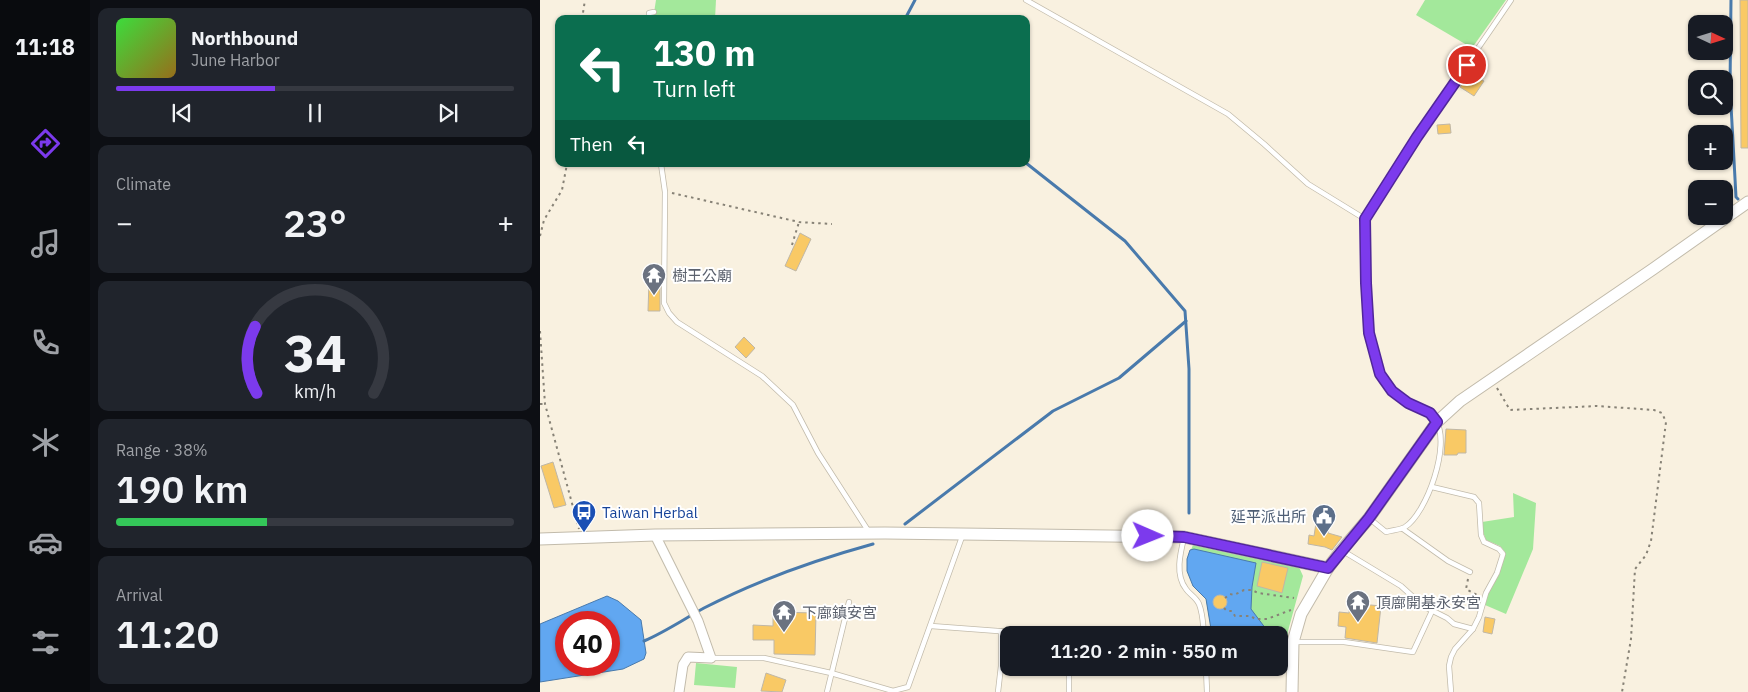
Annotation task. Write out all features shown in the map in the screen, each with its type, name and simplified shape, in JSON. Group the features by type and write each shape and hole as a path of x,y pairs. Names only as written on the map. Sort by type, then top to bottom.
{"street":[{"path":"1292,692 1293,642 1301,614 1328,568 1369,518 1437,422 1460,401 1748,202"},
{"path":"540,539 655,535 870,533 1184,537 1328,568"},
{"path":"655,535 696,616 711,658 688,657 683,665 679,692"}],"lane":[{"path":"1026,0 1228,114 1308,184 1365,219"},
{"path":"1369,518 1386,532 1403,529 1409,524 1419,511 1432,487 1439,461 1441,437 1437,422 1430,413 1408,403 1392,391 1380,374 1369,333 1365,219 1417,137 1511,0"},
{"path":"649,15 649,13 654,12"},
{"path":"661,167 665,192 664,303 669,313 677,322 762,376 793,405 818,453 870,533"},
{"path":"1432,487 1474,497 1479,503 1481,535 1484,542 1499,549 1504,554 1484,598 1480,617 1451,657 1449,666 1451,692"},
{"path":"1403,529 1448,561 1470,572"},
{"path":"711,658 764,658 831,673 893,691 908,687 964,533"},
{"path":"1184,537 1179,557 1181,577 1184,588 1198,601 1203,626"},
{"path":"1341,550 1401,586 1423,606 1447,618 1454,624 1473,629"},
{"path":"827,692 849,602"},
{"path":"1293,642 1344,642 1413,652 1432,611"},
{"path":"931,626 1000,631"},
{"path":"998,692 1000,675"},
{"path":"1068,676 1069,692"},
{"path":"1207,676 1208,692"}],"path":[{"path":"583,15 585,0"},
{"path":"540,236 544,220 562,190 566,167"},
{"path":"665,192 800,222 832,224"},
{"path":"792,245 800,222"},
{"path":"540,331 545,404 582,537"},
{"path":"1492,380 1510,410 1597,406 1654,410 1662,413 1666,422 1652,542 1646,555 1635,570 1631,639 1622,692"},
{"path":"540,404 545,404"},
{"path":"1470,572 1466,589 1484,598"},
{"path":"1225,598 1230,594 1234,595 1244,590 1294,598"},
{"path":"1224,608 1227,612 1232,611 1235,616 1251,616 1255,620 1267,619 1291,610"}],"green space":[{"path":"656,0 716,0 715,15 654,15"},
{"path":"1425,0 1506,0 1472,48 1416,15"},
{"path":"1513,493 1536,503 1533,549 1506,614 1485,605 1487,594 1498,576 1505,552 1500,546 1486,540 1482,522 1514,517"},
{"path":"1193,545 1298,565 1303,576 1288,631 1288,626 1210,626 1206,599 1193,586 1187,571 1187,559"},
{"path":"696,663 737,667 735,688 694,685"}],"water":[{"path":"1194,549 1256,563 1251,609 1264,626 1210,626 1206,599 1193,586 1187,571 1187,559 1190,550"},
{"path":"607,596 618,601 641,620 646,653 644,659 620,669 620,611 571,611"},
{"path":"555,618 555,676 578,676 540,682 540,624"}],"building":[{"path":"1740,0 1748,0 1748,148 1741,148"},
{"path":"1478,61 1486,66 1478,78 1484,81 1474,96 1460,87"},
{"path":"1450,124 1451,133 1438,134 1437,125"},
{"path":"800,233 811,239 796,271 785,266"},
{"name":"樹王公廟","path":"649,281 660,281 660,311 648,311"},
{"path":"744,337 755,348 746,358 735,347"},
{"path":"1446,429 1466,430 1466,453 1444,455"},
{"path":"553,462 566,505 554,508 541,466"},
{"name":"延平派出所","path":"1316,523 1329,525 1328,533 1342,537 1332,550 1308,544 1309,535 1314,536"},
{"path":"1262,562 1288,568 1282,593 1257,586"},
{"path":"1217,595 1223,595 1227,602 1223,609 1217,609 1213,605 1213,599"},
{"name":"頂廍開基永安宮","path":"1350,603 1381,606 1377,643 1345,638 1346,627 1338,626 1339,612 1349,613"},
{"name":"下廍鎮安宮","path":"773,612 816,613 815,655 774,654 774,640 753,640 753,625 773,626"},
{"path":"1485,617 1495,619 1492,634 1483,632"},
{"path":"766,673 786,680 782,692 761,691"}],"waterway":[{"path":"907,15 915,0"},
{"path":"1731,0 1730,87 1736,197 1738,199"},
{"path":"1030,166 1125,241 1185,311 1189,369 1189,513"},
{"path":"905,524 1053,411 1119,378 1186,321"},
{"path":"644,641 745,588 808,564 873,544"}],"place":[{"name":"樹王公廟","path":"654,296"},
{"name":"Taiwan Herbal","path":"584,533"},
{"name":"延平派出所","path":"1324,537"},
{"name":"頂廍開基永安宮","path":"1358,623"},
{"name":"下廍鎮安宮","path":"784,633"}],"route":[{"path":"1148,536 1184,537 1328,568 1369,518 1437,422 1430,413 1408,403 1392,391 1380,374 1369,333 1365,219 1417,137 1467,65"}]}
